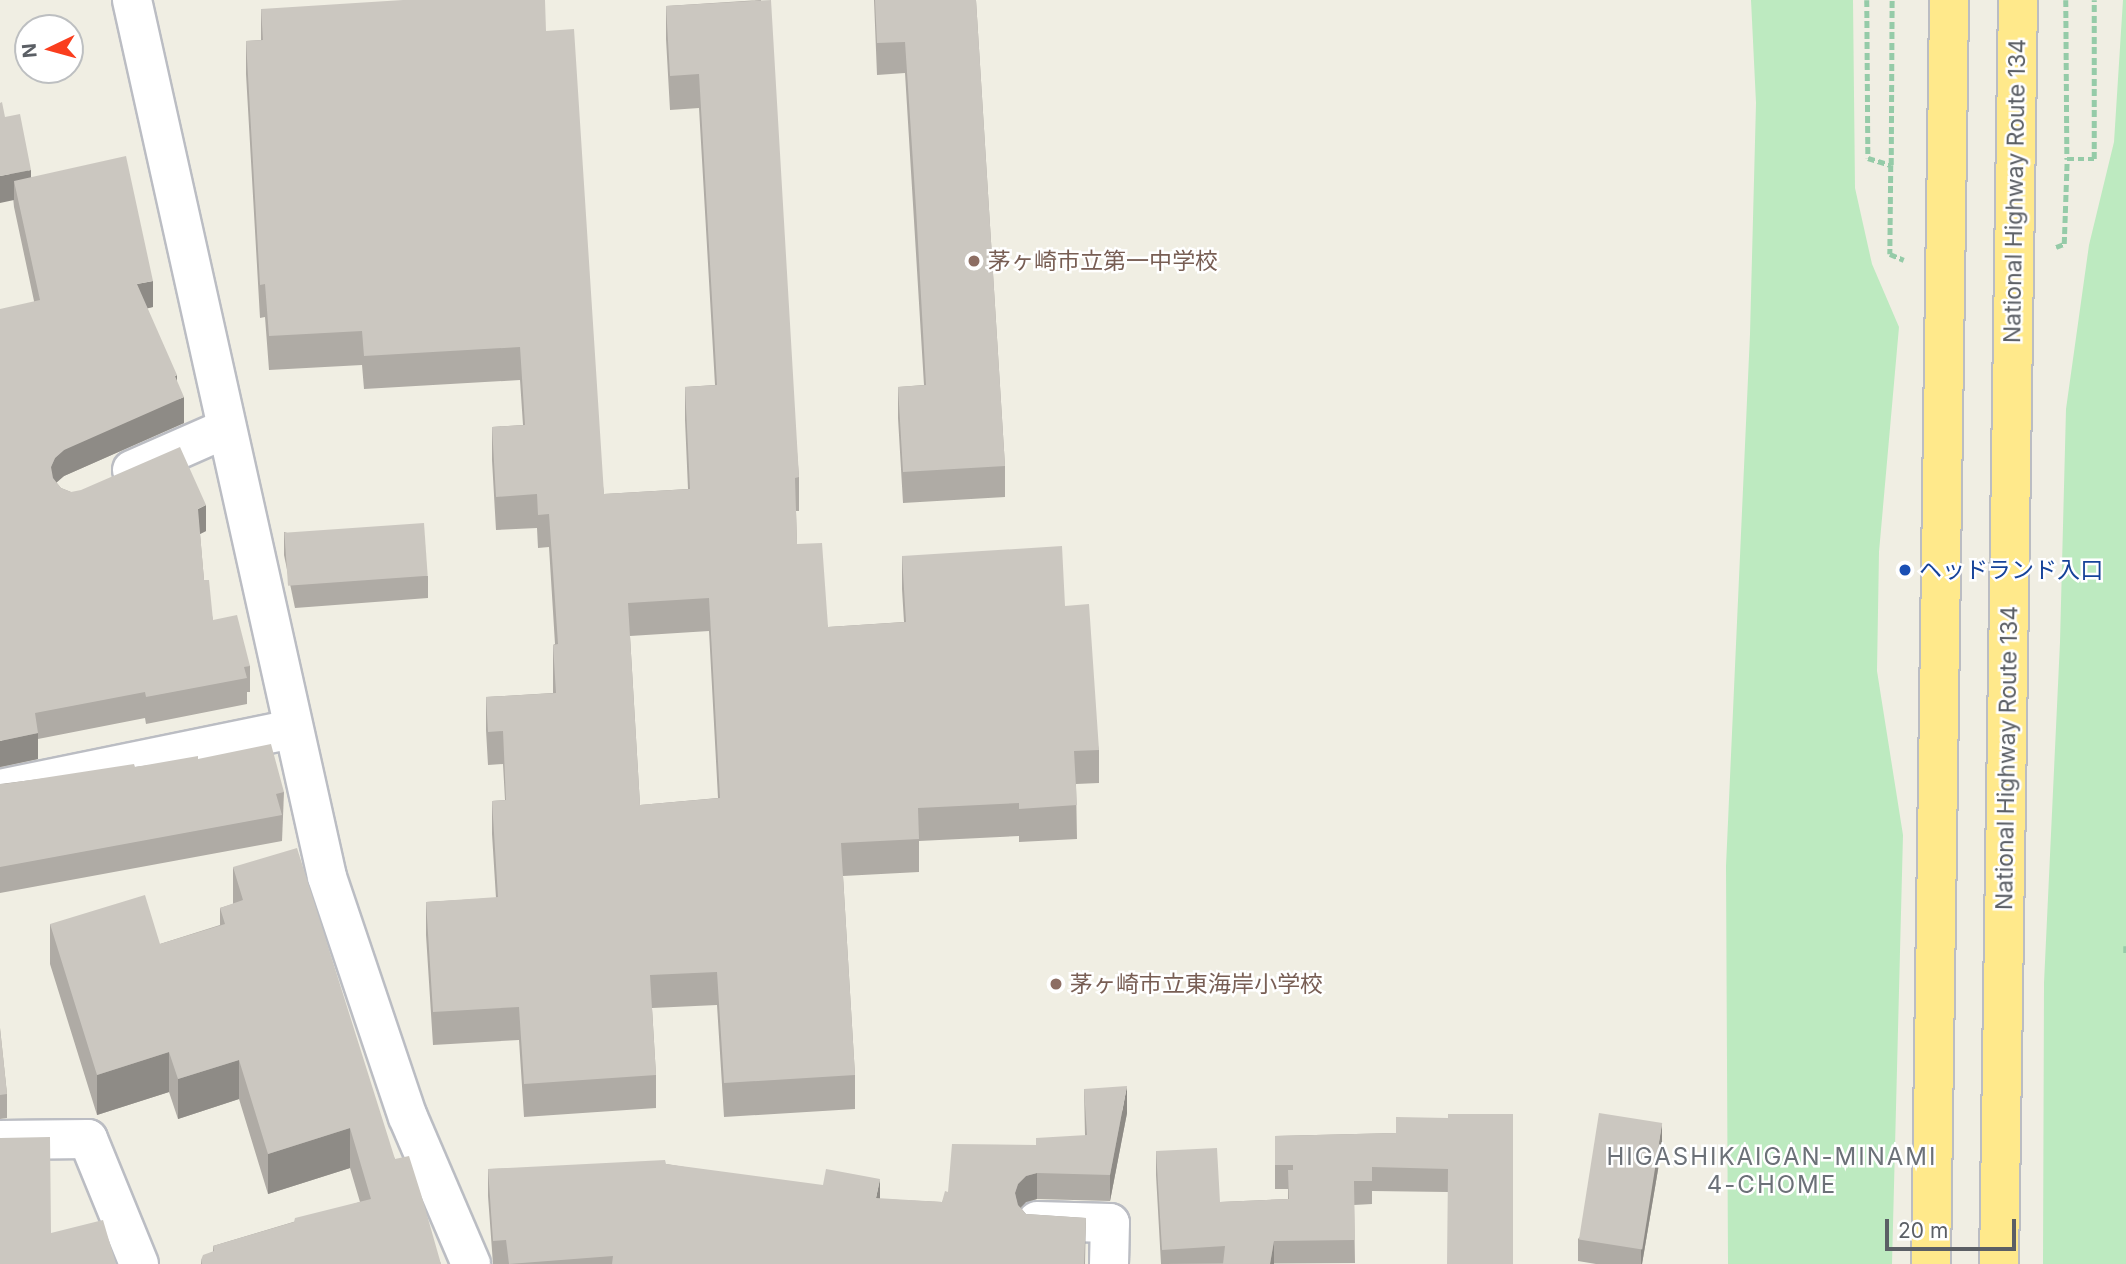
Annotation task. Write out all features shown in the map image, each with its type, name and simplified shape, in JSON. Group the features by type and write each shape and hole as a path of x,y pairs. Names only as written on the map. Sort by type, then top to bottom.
{"highway":[{"path":"1931,1264 1949,0"},
{"name":"National Highway Route 134","path":"1999,1264 2018,0"}],"street":[{"path":"132,0 225,429 327,877 408,1117 471,1264"},
{"path":"98,485 225,429"},
{"path":"0,789 293,729"},
{"path":"0,1140 88,1139 139,1264"},
{"path":"1037,1221 1110,1223 1109,1264"}],"path":[{"path":"1867,0 1868,158 1891,165"},
{"path":"1891,254 1892,0"},
{"path":"2064,244 2067,159 2066,0"},
{"path":"2067,159 2094,159 2095,0"},
{"path":"2126,946 2126,954"}],"green space":[{"path":"1751,0 1853,0 1855,188 1872,264 1899,327 1879,552 1877,671 1903,835 1892,1264 1728,1264 1726,866 1750,334 1756,103"},
{"path":"2123,0 2126,0 2126,1264 2043,1264 2044,983 2060,642 2066,409 2089,245 2114,142"}],"building":[{"path":"403,0 545,0 546,31 574,29 604,494 690,489 685,387 717,385 699,74 670,76 666,6 771,0 799,477 795,478 797,544 822,543 828,627 906,622 902,556 1062,546 1065,606 1089,604 1099,750 1074,751 1077,805 1019,809 1019,803 918,808 919,839 841,843 855,1075 724,1083 717,972 650,975 656,1075 524,1084 519,1007 433,1012 426,902 498,897 492,801 506,800 503,731 488,732 486,697 556,693 553,645 558,644 549,514 538,515 537,494 496,497 492,427 525,425 520,347 364,356 362,331 269,336 265,284 260,285 246,41 263,40 261,9","holes":["709,598 720,798 640,805 628,603"]},
{"path":"875,0 976,0 1005,466 903,472 898,387 926,385 916,208 905,42 877,43"},
{"path":"2,102 5,117 20,114 31,170 0,176 0,103"},
{"path":"126,156 153,281 137,284 184,397 64,450 55,458 51,467 53,478 61,488 71,492 81,490 180,447 206,505 198,509 204,580 209,580 213,620 237,615 250,666 244,667 247,678 146,697 145,692 35,713 38,733 0,741 0,309 40,300 14,181"},
{"path":"424,523 428,576 288,586 284,533"},
{"path":"271,744 284,792 276,794 282,815 0,867 0,784 134,764 135,767 198,756 198,759"},
{"path":"297,848 395,1159 409,1156 441,1264 202,1264 203,1255 214,1251 213,1246 294,1222 295,1218 371,1199 350,1128 268,1154 239,1060 178,1079 169,1052 97,1075 50,924 145,895 160,944 225,924 220,908 243,900 233,867"},
{"path":"0,1028 7,1094 0,1095"},
{"path":"1127,1086 1110,1175 1037,1173 1026,1176 1018,1184 1015,1193 1018,1205 1026,1214 1086,1218 1084,1264 612,1264 613,1256 509,1264 506,1240 493,1241 488,1169 665,1160 666,1164 823,1185 826,1169 880,1179 876,1198 942,1202 945,1191 948,1192 952,1144 1036,1145 1036,1138 1087,1135 1084,1089"},
{"path":"1599,1113 1662,1123 1642,1249 1579,1239"},
{"path":"1448,1114 1513,1114 1513,1264 1447,1264 1448,1169 1372,1167 1372,1181 1354,1181 1355,1240 1274,1241 1270,1264 1223,1264 1225,1246 1162,1250 1156,1151 1217,1148 1220,1202 1289,1199 1288,1170 1293,1170 1293,1165 1275,1165 1275,1136 1396,1133 1396,1117 1448,1118"},
{"path":"50,1137 51,1233 103,1220 116,1264 0,1264 0,1138"}],"place":[{"name":"茅ヶ崎市立第一中学校","path":"974,261"},
{"name":"ヘッドランド入口","path":"1905,570"},
{"name":"茅ヶ崎市立東海岸小学校","path":"1056,984"}],"district":[{"name":"HIGASHIKAIGAN-MINAMI 4-CHOME","path":"1772,1171"}]}
